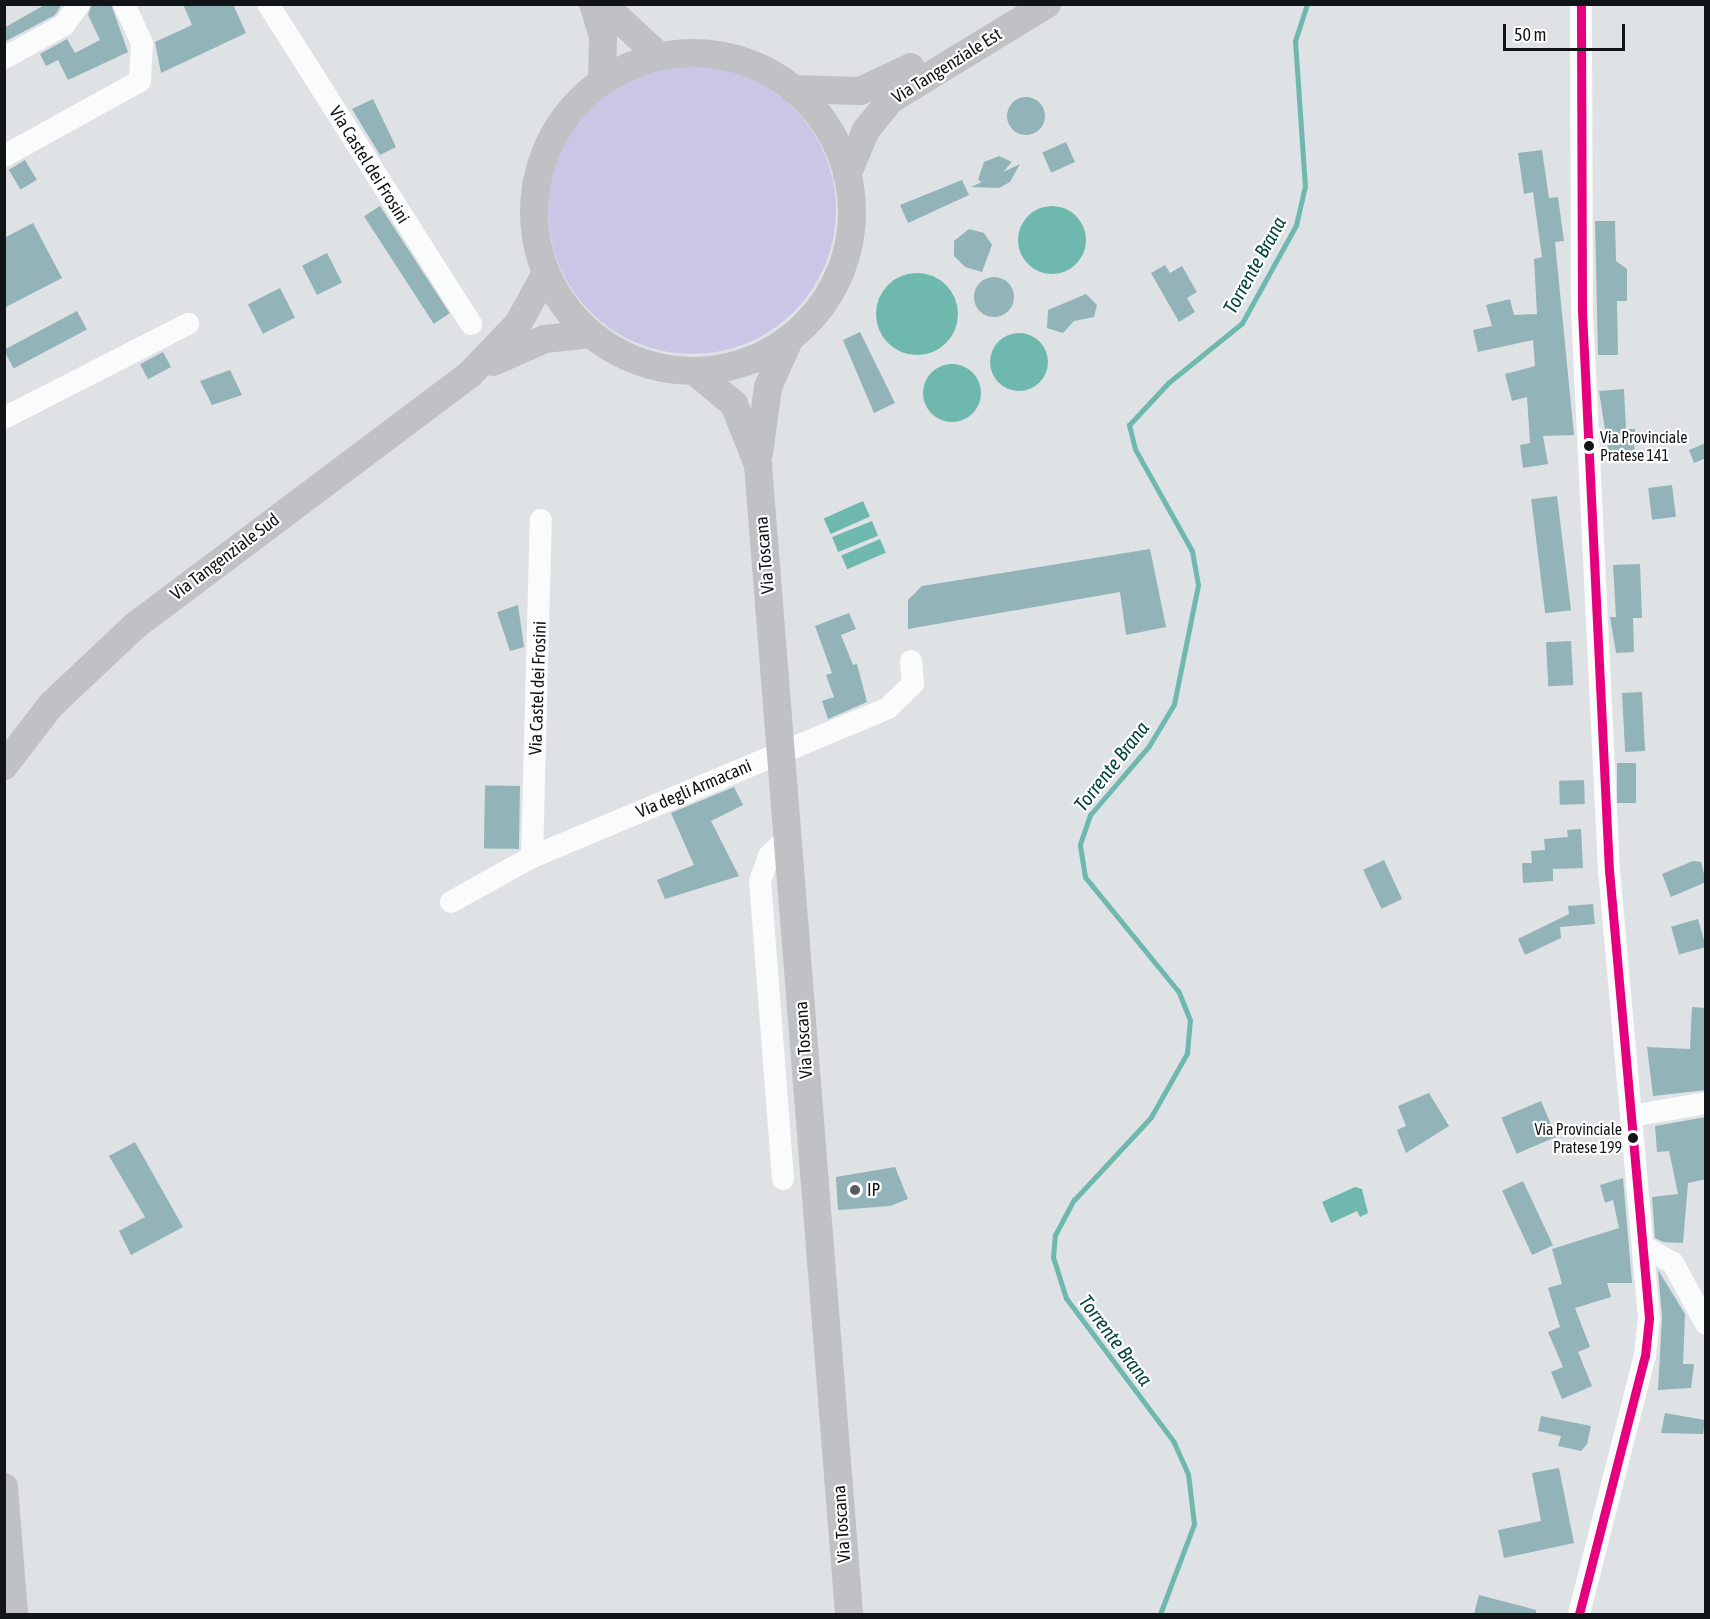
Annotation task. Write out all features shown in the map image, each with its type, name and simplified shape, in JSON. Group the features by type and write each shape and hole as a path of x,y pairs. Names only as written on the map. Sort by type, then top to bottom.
{"main road":[{"path":"593,4 603,37 602,81"},
{"path":"603,4 659,56"},
{"name":"Via Tangenziale Est","path":"793,89 839,93 870,88 1014,4"},
{"name":"Via Tangenziale Est","path":"847,176 866,130 890,100 1047,4"},
{"path":"659,56 730,57 793,89 828,128 847,176 851,230 843,265 816,313 790,338 744,363 694,371 639,361 591,334 565,306 546,273 534,220 540,166 564,118 602,81 659,56"},
{"name":"Via Tangenziale Sud","path":"4,766 51,705 136,625 470,374 518,324 546,273"},
{"name":"Via Tangenziale Sud","path":"470,374 545,339 591,334"},
{"name":"Via Toscana","path":"790,338 768,387 758,465 849,1614"},
{"name":"Via Toscana","path":"694,371 734,404 758,465"},
{"path":"4,1487 14,1614"}],"street":[{"path":"4,58 64,25 79,4"},
{"path":"4,156 140,81 142,43 124,4"},
{"name":"Via Castel dei Frosini","path":"268,4 471,324"},
{"path":"1579,1614 1645,1356 1646,1248 1631,1116 1610,871 1583,321 1581,4"},
{"path":"4,418 188,324"},
{"name":"Via Castel dei Frosini","path":"532,857 541,520"},
{"name":"Via degli Armacani","path":"451,902 532,857 900,700 913,684 911,661"},
{"path":"783,1179 760,889 764,864 789,836"},
{"path":"1631,1116 1706,1103"},
{"path":"1646,1248 1673,1263 1706,1324"}],"shaded area":[{"path":"692,66 720,69 747,77 760,83 794,108 819,142 825,155 833,182 836,210 833,238 825,265 819,278 794,312 760,337 747,343 720,351 692,354 664,351 637,343 624,337 590,312 565,278 559,265 551,238 548,210 551,182 559,155 565,142 590,108 624,83 637,77 664,69"},
{"path":"1052,206 1065,209 1076,216 1083,227 1086,240 1083,253 1076,264 1065,271 1052,274 1039,271 1028,264 1021,253 1018,240 1021,227 1028,216 1039,209"},
{"path":"917,273 933,276 946,285 955,298 958,314 955,330 946,343 933,352 917,355 901,352 888,343 879,330 876,314 879,298 888,285 901,276"},
{"path":"1019,333 1030,335 1043,346 1048,362 1046,373 1035,386 1019,391 1008,389 995,378 990,362 992,351 1003,338"},
{"path":"952,364 963,366 976,377 981,393 979,404 968,417 952,422 941,420 928,409 923,393 925,382 936,369"},
{"path":"863,501 870,517 831,534 824,518"},
{"path":"872,521 878,536 838,552 832,537"},
{"path":"880,539 886,553 847,569 841,555"},
{"path":"1355,1187 1362,1189 1368,1213 1360,1217 1357,1211 1331,1223 1322,1202"}],"building":[{"path":"46,4 62,4 55,15 4,42 4,28"},
{"path":"92,4 111,4 128,52 68,80 58,60 46,66 40,54 67,39 75,53 100,40 88,15"},
{"path":"183,4 233,4 246,33 161,73 155,42 192,25"},
{"path":"1026,97 1040,102 1045,116 1040,130 1026,135 1012,130 1007,116 1012,102"},
{"path":"373,99 396,147 380,155 352,109"},
{"path":"1066,142 1075,162 1051,173 1042,153"},
{"path":"1542,150 1549,198 1558,197 1564,241 1555,242 1574,435 1543,436 1548,464 1523,468 1520,445 1530,443 1527,397 1512,401 1505,374 1535,366 1533,340 1478,352 1473,330 1492,326 1486,305 1510,299 1514,315 1537,314 1534,259 1542,257 1533,192 1524,194 1518,153"},
{"path":"999,156 1012,162 1003,172 1020,164 1010,182 999,188 971,187 982,182 978,180 984,162"},
{"path":"25,160 37,180 21,190 9,170"},
{"path":"962,180 969,195 908,223 900,205"},
{"path":"380,206 450,313 434,324 364,216"},
{"path":"1595,221 1615,221 1616,261 1627,269 1627,301 1617,301 1618,355 1598,355"},
{"path":"33,223 62,278 4,308 4,238"},
{"path":"969,229 984,233 992,245 982,272 965,267 954,256 954,241"},
{"path":"327,253 342,282 317,295 302,266"},
{"path":"1165,265 1170,273 1182,266 1197,292 1187,298 1195,312 1179,322 1151,273"},
{"path":"994,277 1008,283 1014,297 1008,311 994,317 980,311 974,297 980,283"},
{"path":"280,288 295,317 263,334 248,304"},
{"path":"1086,294 1097,305 1094,317 1074,321 1063,333 1047,328 1048,310"},
{"path":"77,311 87,330 14,369 4,350"},
{"path":"860,332 895,403 874,413 843,340"},
{"path":"163,352 171,367 148,379 140,364"},
{"path":"230,370 242,395 212,405 200,381"},
{"path":"1624,389 1626,429 1635,429 1634,461 1610,462 1599,391"},
{"path":"1706,443 1706,458 1694,463 1689,450"},
{"path":"1672,485 1676,517 1652,520 1648,488"},
{"path":"1557,496 1571,610 1545,613 1531,499"},
{"path":"1150,549 1166,627 1126,635 1120,592 908,629 908,600 922,586"},
{"path":"1640,564 1642,618 1633,618 1634,652 1616,653 1610,617 1616,617 1613,565"},
{"path":"518,605 524,647 510,651 497,612"},
{"path":"849,613 856,629 841,635 853,665 857,664 867,702 828,719 822,701 834,697 826,675 832,673 815,626"},
{"path":"1571,641 1573,685 1548,686 1546,642"},
{"path":"1642,692 1645,751 1625,752 1622,693"},
{"path":"1617,763 1636,763 1636,803 1617,803"},
{"path":"1584,780 1585,804 1560,805 1559,781"},
{"path":"485,785 520,786 519,849 484,848"},
{"path":"734,787 743,805 711,821 739,876 665,899 657,880 694,865 671,813"},
{"path":"1581,829 1583,868 1553,869 1553,881 1523,883 1522,863 1532,863 1531,851 1545,850 1544,839 1568,837 1567,830"},
{"path":"1384,860 1402,899 1381,909 1363,870"},
{"path":"1693,861 1701,862 1706,882 1671,897 1662,874"},
{"path":"1593,904 1595,924 1560,927 1561,938 1525,955 1518,939 1569,914 1568,906"},
{"path":"1698,919 1706,947 1679,955 1671,927"},
{"path":"1692,1007 1706,1008 1706,1090 1653,1096 1647,1047 1690,1049"},
{"path":"1429,1093 1449,1126 1406,1153 1397,1130 1406,1126 1398,1106"},
{"path":"1541,1101 1556,1137 1517,1154 1501,1118"},
{"path":"1706,1117 1706,1179 1688,1183 1683,1243 1663,1242 1655,1238 1652,1197 1678,1194 1669,1151 1657,1152 1655,1126"},
{"path":"135,1142 183,1227 131,1255 119,1231 145,1217 109,1156"},
{"path":"895,1167 908,1199 890,1206 838,1210 836,1177"},
{"path":"1623,1178 1632,1283 1607,1283 1611,1297 1575,1308 1590,1347 1578,1352 1592,1386 1562,1399 1551,1372 1563,1367 1548,1332 1560,1327 1548,1288 1562,1284 1552,1249 1619,1228 1613,1200 1605,1203 1600,1185"},
{"path":"1523,1181 1553,1245 1532,1255 1502,1191"},
{"path":"1658,1270 1685,1314 1683,1364 1694,1364 1691,1388 1658,1390 1662,1317"},
{"path":"1665,1413 1705,1420 1703,1434 1661,1433"},
{"path":"1541,1416 1591,1426 1587,1444 1581,1451 1558,1446 1561,1436 1538,1431"},
{"path":"1559,1468 1574,1543 1504,1558 1498,1530 1541,1521 1532,1473"},
{"path":"1479,1595 1536,1610 1536,1614 1474,1614"}],"waterway":[{"name":"Torrente Brana","path":"1160,1614 1194,1524 1188,1474 1174,1442 1066,1298 1053,1257 1055,1235 1074,1200 1151,1117 1187,1053 1190,1020 1178,991 1085,877 1080,844 1090,815 1149,746 1174,704 1198,585 1192,551 1135,449 1129,425 1168,383 1242,323 1296,225 1305,187 1295,41 1307,4"}],"transit line":[{"path":"1579,1614 1645,1356 1649,1318 1609,871 1582,310 1581,4"}],"place":[{"name":"Via Provinciale Pratese 141","path":"1589,446"},
{"name":"Via Provinciale Pratese 199","path":"1633,1138"},
{"name":"IP","path":"855,1190"}]}
